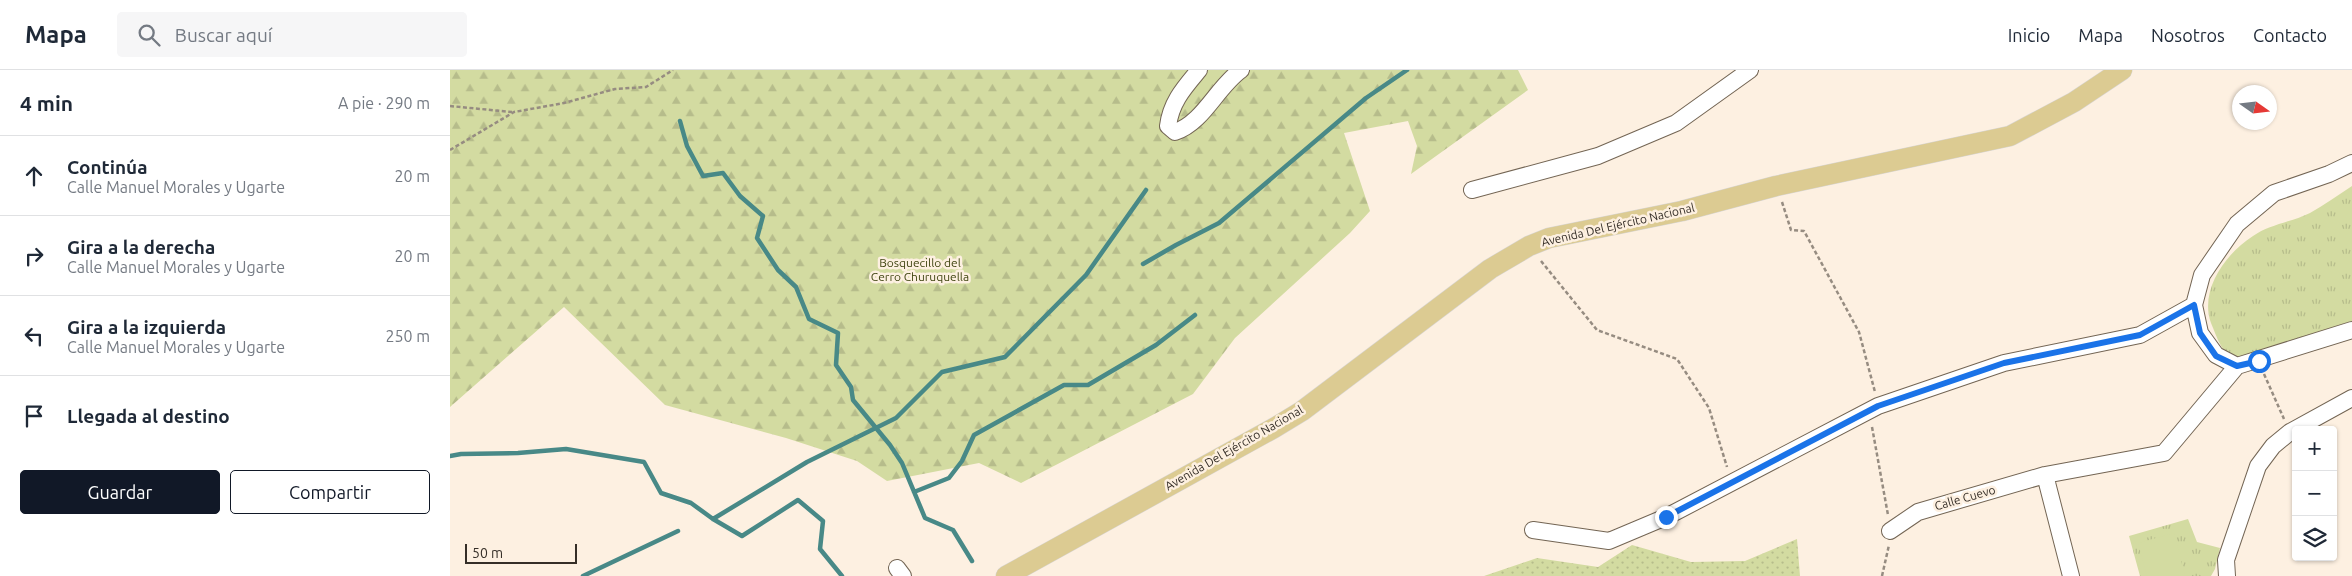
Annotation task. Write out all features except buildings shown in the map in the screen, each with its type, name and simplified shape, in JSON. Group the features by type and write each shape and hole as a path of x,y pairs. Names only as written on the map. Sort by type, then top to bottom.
{"main road":[{"name":"Avenida Del Ejército Nacional","path":"1006,576 1295,415 1490,269 1529,246 1549,238 1682,211 1776,186 2010,136 2074,102 2115,72"}],"street":[{"path":"1199,70 1175,100 1168,126 1175,132 1188,128 1230,78 1241,70"},
{"path":"1472,190 1598,156 1668,126 1723,91 1750,70"},
{"path":"2352,163 2329,174 2274,193 2237,224 2202,275 2194,305 2200,333 2216,356 2237,366 2259,361 2352,330"},
{"path":"1533,530 1609,541 1666,517 1874,408 2004,363 2140,335 2194,305"},
{"name":"Calle Cuevo","path":"1890,531 1918,512 2045,475 2164,453 2237,366"},
{"path":"2227,576 2226,560 2258,466 2273,446 2290,432 2352,398"},
{"path":"2045,475 2072,576"}],"path":[{"path":"450,106 514,112 564,103 616,89 646,88 673,70"},
{"path":"450,150 514,112"},
{"path":"1776,186 1791,230 1804,231 1859,332 1874,408 1890,531 1882,576"},
{"path":"1529,246 1597,330 1677,359 1709,408 1732,483"},
{"path":"2259,361 2290,432"}],"green space":[{"name":"Bosquecillo del Cerro Churuquella","path":"450,70 1518,70 1528,90 1411,174 1417,146 1408,121 1344,133 1370,211 1350,233 1235,338 1193,394 1021,483 979,463 887,481 857,461 786,438 665,405 564,307 450,407"},
{"path":"2352,186 2352,321 2236,359 2231,356 2223,349 2218,339 2208,310 2212,285 2217,273 2233,252 2260,232 2310,213"},
{"path":"2188,519 2197,542 2220,548 2215,569 2211,576 2140,576 2129,536"},
{"path":"2174,533 2185,576 2147,576 2138,543"},
{"path":"1797,539 1800,576 1484,576 1537,558 1598,567 1632,545 1691,562 1745,561"}],"waterway":[{"path":"1143,264 1219,223 1366,98 1407,70"},
{"path":"680,121 687,146 703,176 723,173 740,196 763,216 757,238 778,270 796,287 809,319 838,333 836,365 851,387 853,400 890,445 902,463 925,518 953,530 972,561"},
{"path":"713,519 807,462 896,418 942,372 1005,357 1086,275 1146,190"},
{"path":"914,492 949,478 962,461 974,435 1064,385 1088,385 1156,345 1195,315"},
{"path":"450,456 566,449 644,462 661,493 691,503 742,536 798,500 823,521 820,549 842,576"},
{"path":"583,576 678,531"}],"route":[{"path":"1666,517 1878,406 2004,363 2140,335 2194,305 2200,333 2216,356 2237,366 2259,361"}]}
